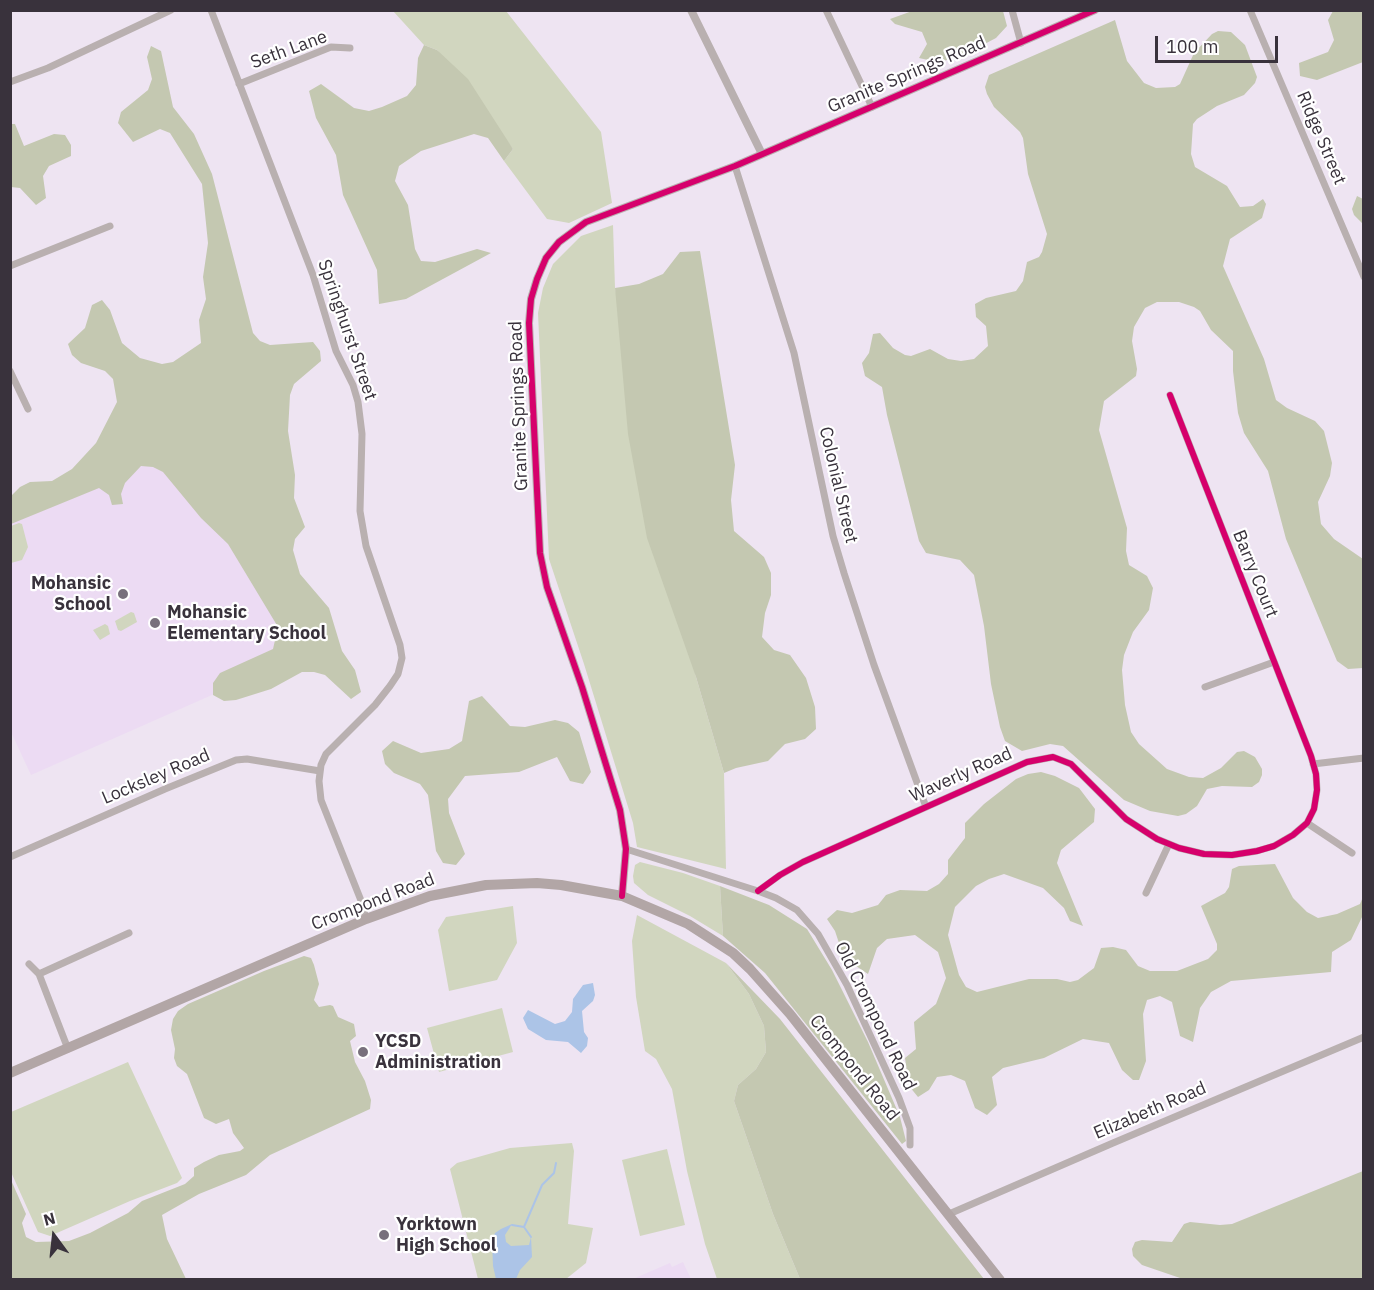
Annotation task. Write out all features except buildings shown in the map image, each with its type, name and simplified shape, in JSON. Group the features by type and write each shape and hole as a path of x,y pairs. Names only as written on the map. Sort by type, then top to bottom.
{"highway":[{"name":"Crompond Road","path":"10,1073 366,920 430,896 486,885 513,883 553,884 622,896 688,924 733,953 750,969 790,1014 1000,1280"}],"street":[{"path":"10,82 48,68 171,10"},
{"name":"Springhurst Street","path":"211,10 313,275 336,351 353,385 358,402 362,434 360,511 363,529 372,568 396,629 402,658 398,674 390,686 375,705 326,754 320,771"},
{"path":"691,10 762,154"},
{"path":"826,10 872,106"},
{"path":"1012,10 1021,43"},
{"name":"Granite Springs Road","path":"622,896 626,849 620,810 543,570 540,553 531,371 531,299 546,258 559,242 586,222 735,166 1095,10"},
{"name":"Ridge Street","path":"1250,10 1364,277"},
{"name":"Seth Lane","path":"239,84 331,47 350,48"},
{"name":"Colonial Street","path":"735,166 794,353 833,536 874,665 926,807"},
{"path":"10,266 110,226"},
{"path":"10,371 27,409"},
{"name":"Barry Court","path":"1170,395 1313,764"},
{"path":"1205,687 1274,662"},
{"name":"Waverly Road","path":"758,891 803,862 1027,762 1053,757 1071,764 1126,819 1157,839 1204,854 1232,855 1274,846 1293,835 1306,823"},
{"path":"1352,853 1306,823 1314,809 1317,790 1313,764 1364,758"},
{"name":"Locksley Road","path":"10,857 236,760 248,759 320,771"},
{"path":"320,771 321,800 362,903 366,920"},
{"path":"1146,894 1169,844"},
{"name":"Old Crompond Road","path":"626,849 758,891 797,910 818,934 830,954 879,1053 910,1128 910,1145"},
{"path":"39,974 129,933"},
{"path":"29,964 39,974 68,1048"},
{"name":"Elizabeth Road","path":"949,1214 1364,1037"}],"shaded area":[{"name":"Mohansic Elementary School","path":"165,449 316,649 31,775 11,732 10,515"},
{"path":"683,1262 691,1279 633,1279 670,1263 672,1267"}],"green space":[{"path":"915,10 1003,11 1007,26 996,38 958,58 937,62 919,58 927,44 922,32 895,24 890,19"},
{"path":"393,11 506,11 601,132 612,203 569,223 547,219 504,161 513,149 437,50 424,45"},
{"path":"1333,11 1362,11 1363,62 1317,80 1300,76 1299,63 1328,52 1334,40 1328,20"},
{"path":"1115,20 1127,61 1144,83 1156,88 1175,87 1180,84 1194,53 1212,34 1218,31 1231,32 1245,45 1257,77 1255,83 1244,95 1217,106 1197,119 1193,124 1191,154 1195,167 1227,186 1240,207 1253,206 1263,199 1266,204 1262,218 1230,239 1223,266 1264,359 1276,400 1287,408 1315,421 1324,431 1332,463 1330,476 1318,502 1321,524 1334,539 1363,559 1363,668 1348,669 1337,661 1286,539 1268,471 1244,433 1238,413 1233,351 1211,330 1200,311 1194,307 1179,302 1157,302 1145,308 1134,327 1132,341 1136,376 1104,401 1099,430 1127,528 1126,551 1129,565 1147,576 1153,588 1149,610 1133,632 1124,655 1122,670 1125,705 1131,732 1139,744 1167,769 1189,777 1203,778 1221,768 1237,752 1244,751 1255,757 1262,769 1259,782 1252,787 1222,786 1207,789 1197,806 1186,814 1178,816 1150,811 1124,800 1063,746 1050,744 1022,751 1005,741 991,684 984,626 974,575 960,560 926,553 919,541 882,387 865,376 862,363 869,353 873,334 880,333 893,348 911,356 930,349 948,359 961,361 974,359 988,346 986,326 976,317 975,304 986,298 1016,291 1023,281 1027,262 1039,257 1042,252 1047,234 1028,174 1023,138 1020,132 994,107 985,87 989,75"},
{"path":"424,45 437,50 468,79 513,149 504,161 488,138 474,134 421,151 399,166 395,181 408,205 415,249 421,261 435,262 477,249 491,253 406,299 379,304 377,270 343,195 336,155 316,118 309,91 321,84 354,108 369,111 382,107 407,96 416,85 418,58"},
{"path":"151,46 161,51 173,107 194,134 212,174 253,333 260,341 270,345 313,342 320,351 321,361 294,384 290,395 288,431 295,475 294,498 305,527 295,539 293,550 300,574 329,608 342,651 355,670 361,692 351,699 325,675 314,672 302,672 271,689 236,700 224,701 213,695 213,683 220,673 273,649 278,627 228,544 201,518 163,472 153,467 141,466 125,483 121,494 123,504 112,505 109,495 99,488 11,524 11,496 20,487 30,482 52,481 72,469 96,443 117,402 113,379 105,371 81,363 72,355 68,344 85,328 92,305 102,300 110,310 122,343 140,358 162,364 173,362 201,343 199,320 206,299 203,277 208,243 202,184 170,133 160,129 133,142 118,123 121,112 148,90 152,79 147,57"},
{"path":"11,124 15,124 24,146 54,134 65,135 71,145 71,156 49,166 43,176 46,198 36,205 20,188 11,187"},
{"path":"1357,196 1363,199 1363,224 1354,215 1352,209"},
{"path":"613,225 615,288 696,677 724,773 726,869 637,847 633,823 549,559 538,313 543,288 553,264 581,236"},
{"path":"700,251 735,465 731,500 734,531 764,557 771,573 771,595 765,613 762,637 774,650 790,655 806,678 815,707 816,729 805,739 785,744 768,761 724,773 696,677 647,538 628,434 615,288 639,284 663,274 680,252"},
{"path":"22,524 28,547 22,560 11,563 11,526"},
{"path":"131,612 134,613 137,622 121,631 118,630 115,621"},
{"path":"105,624 110,634 100,640 93,630"},
{"path":"482,696 510,726 525,727 555,720 568,723 579,732 591,772 583,784 570,781 557,757 519,772 465,776 448,799 449,813 465,854 456,865 443,863 436,851 428,795 420,784 394,773 385,764 382,751 393,741 421,753 449,749 462,741 469,701"},
{"path":"1041,772 1079,788 1095,809 1094,822 1061,850 1057,863 1083,926 1070,921 1064,908 1043,888 1004,874 989,879 976,886 955,907 948,935 959,975 966,987 977,992 1029,979 1057,979 1070,982 1078,980 1094,968 1101,948 1113,947 1126,950 1138,966 1150,971 1177,971 1208,959 1217,950 1217,944 1201,906 1225,893 1229,887 1232,869 1239,866 1275,864 1293,898 1307,912 1318,918 1337,914 1360,904 1363,897 1363,915 1351,940 1332,952 1331,972 1231,981 1211,992 1200,1008 1193,1042 1180,1036 1172,1002 1160,996 1147,1000 1143,1014 1146,1061 1139,1080 1133,1080 1122,1070 1109,1043 1083,1039 1044,1058 1003,1068 992,1077 997,1105 987,1115 975,1108 965,1081 951,1075 937,1077 929,1090 918,1097 909,1086 905,1058 916,1049 914,1022 936,1004 946,978 938,952 915,935 887,939 877,948 868,974 844,958 835,931 827,919 837,910 852,913 878,905 886,895 900,890 927,891 939,884 948,874 948,860 965,838 965,823 984,804 1016,779"},
{"path":"640,862 683,873 720,886 723,936 648,895 634,883 635,865"},
{"path":"720,886 769,905 807,929 832,970 868,1042 900,1117 906,1141 902,1144 765,973 723,936"},
{"path":"513,906 517,943 497,980 449,991 438,930 446,917"},
{"path":"637,915 726,963 749,994 764,1026 766,1052 756,1069 738,1085 734,1101 773,1214 800,1279 717,1279 705,1244 687,1171 672,1089 656,1059 645,1051 636,997 632,941"},
{"path":"304,956 311,958 314,965 319,984 314,1000 319,1007 333,1006 338,1017 354,1024 356,1036 350,1041 355,1062 365,1081 371,1100 370,1109 270,1155 246,1175 199,1194 162,1215 167,1239 186,1279 11,1279 11,1180 26,1214 22,1223 26,1237 36,1242 69,1241 128,1213 142,1201 185,1184 194,1176 194,1168 204,1162 244,1148 233,1133 229,1119 216,1124 204,1118 187,1074 177,1066 174,1058 175,1049 171,1030 173,1019 178,1011 188,1004"},
{"path":"726,963 780,1019 984,1279 800,1279 773,1214 734,1101 738,1085 756,1069 766,1052 764,1026 749,994"},
{"path":"502,1008 513,1052 439,1072 427,1028"},
{"path":"128,1062 182,1178 177,1183 50,1236 38,1232 11,1172 11,1112"},
{"path":"572,1143 574,1151 568,1224 593,1228 586,1263 566,1279 478,1279 450,1169 457,1163 510,1148"},
{"path":"667,1149 685,1225 640,1236 622,1160"},
{"path":"1363,1171 1363,1279 1183,1279 1142,1265 1133,1256 1132,1249 1135,1242 1142,1240 1172,1242 1184,1224 1190,1222 1232,1224"}],"water":[{"path":"593,983 595,995 593,1001 582,1011 584,1032 588,1038 587,1046 581,1053 568,1042 546,1040 528,1029 523,1018 528,1010 555,1024 565,1021 572,1012 573,999 583,985"},
{"path":"512,1224 505,1235 506,1242 511,1246 529,1245 531,1237 532,1257 520,1270 516,1279 496,1279 492,1240 495,1233"}],"waterway":[{"path":"524,1227 542,1185 554,1173 556,1163"},
{"path":"512,1225 524,1227 531,1237"}],"cycle path":[{"path":"622,896 626,849 620,810 582,687 547,587 540,553 529,323 531,299 546,258 559,242 586,222 735,166 1095,10"},
{"path":"758,891 803,862 1027,762 1053,757 1071,764 1126,819 1157,839 1179,848 1204,854 1232,855 1257,851 1274,846 1293,835 1307,823 1314,809 1317,790 1311,756 1170,395"}],"place":[{"name":"Mohansic School","path":"123,594"},
{"name":"Mohansic Elementary School","path":"155,623"},
{"name":"YCSD Administration","path":"363,1052"},
{"name":"Yorktown High School","path":"384,1235"}]}
